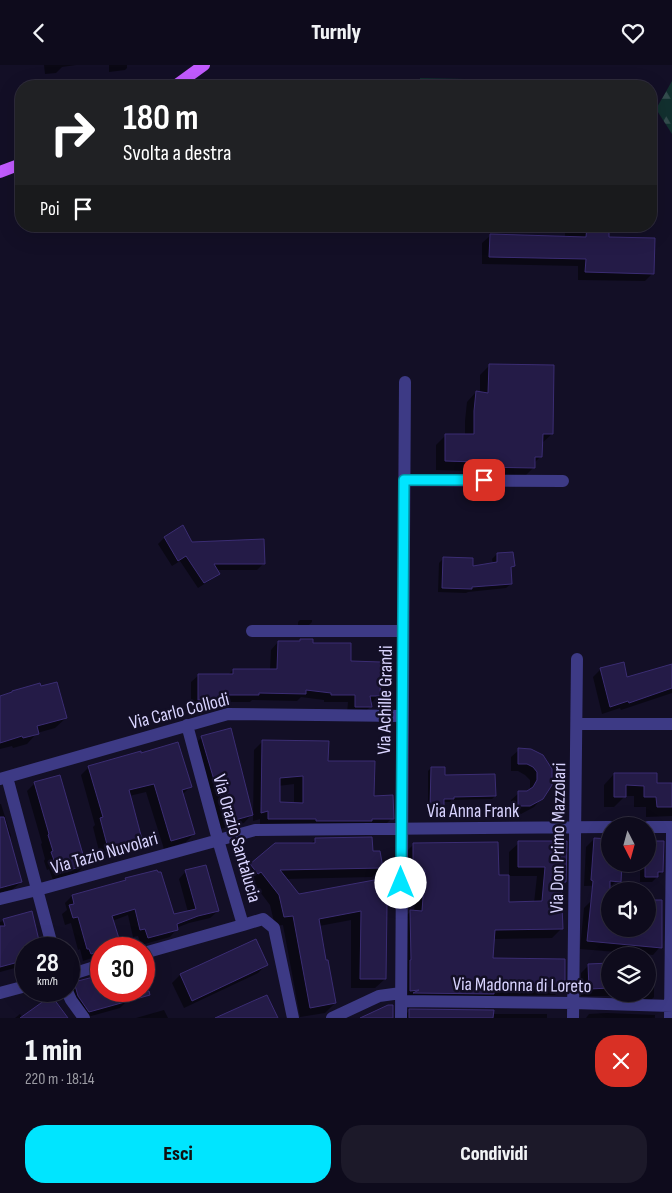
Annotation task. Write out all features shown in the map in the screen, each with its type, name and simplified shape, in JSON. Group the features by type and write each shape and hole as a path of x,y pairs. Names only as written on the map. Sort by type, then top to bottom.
{"main road":[{"path":"183,80 204,65"},
{"path":"0,172 15,166"}],"street":[{"name":"Via Achille Grandi","path":"400,1018 405,382"},
{"path":"404,480 563,481"},
{"path":"252,631 403,631"},
{"name":"Via Don Primo Mazzolari","path":"573,1018 577,659"},
{"name":"Via Carlo Collodi","path":"4,778 228,714 402,716"},
{"path":"576,724 670,722"},
{"name":"Via Orazio Santalucia","path":"187,725 218,840 244,925 264,919 274,928 294,1018"},
{"path":"4,778 50,937"},
{"name":"Via Anna Frank","path":"218,840 255,830 601,827"},
{"path":"656,827 672,827"},
{"path":"670,1010 672,833"},
{"name":"Via Tazio Nuvolari","path":"0,899 218,840"},
{"path":"155,950 244,925"},
{"path":"0,993 15,989"},
{"name":"Via Madonna di Loreto","path":"332,1018 379,996 573,1003 670,1010"},
{"path":"72,1002 84,1018"}],"green space":[{"path":"420,78 466,79 466,80 420,80"},
{"path":"672,81 672,134 657,111"}],"building":[{"path":"586,232 609,232 609,237 655,238 654,274 585,272 586,259 489,257 490,234 586,237"},
{"path":"489,364 554,365 553,434 543,434 542,457 535,457 535,468 477,467 477,462 445,461 445,434 474,434 476,391 488,393"},
{"path":"183,525 192,542 264,539 265,564 214,564 220,574 204,583 186,556 178,561 164,537"},
{"path":"513,552 515,566 511,567 512,584 472,587 472,589 442,588 443,557 473,558 473,566 497,562 497,553"},
{"path":"300,639 313,639 313,643 351,643 351,661 381,662 380,696 370,696 372,707 355,707 355,695 331,695 331,693 306,690 306,694 259,693 259,695 226,695 226,700 198,700 198,674 233,674 233,669 277,669 278,641 300,641"},
{"path":"624,662 627,677 672,664 672,688 629,703 628,701 610,707 600,668"},
{"path":"57,682 67,718 37,726 39,734 23,738 22,736 0,743 0,696 40,683 41,686"},
{"path":"231,728 253,815 228,822 201,736"},
{"path":"262,740 329,741 328,761 375,761 374,796 393,795 394,819 316,821 316,819 268,819 268,811 261,813","holes":["303,776 303,803 280,802 280,778"]},
{"path":"178,742 192,787 182,790 195,834 171,841 154,784 129,790 143,843 109,852 100,818 103,817 88,766"},
{"path":"518,748 531,749 543,755 552,769 552,785 543,799 530,806 518,806 518,791 527,791 533,787 537,780 537,772 527,764 518,764"},
{"path":"431,767 445,767 445,775 495,774 496,796 454,797 454,799 444,799 444,807 430,807"},
{"path":"614,773 657,773 657,783 672,783 672,807 657,807 656,797 644,797 644,786 626,785 626,797 614,797"},
{"path":"60,775 86,865 60,873 57,862 55,863 51,852 53,851 49,834 34,782"},
{"path":"0,817 4,817 22,882 0,888"},
{"path":"372,837 373,851 380,851 383,868 280,870 299,894 385,878 390,905 387,905 386,979 360,979 361,911 319,919 336,1003 310,1008 293,916 284,917 279,895 261,872 258,874 250,864 275,843 315,843 315,838"},
{"path":"594,838 601,838 601,873 622,873 621,882 601,882 601,937 656,937 656,900 662,900 662,948 587,941 593,881 591,880"},
{"path":"518,841 567,841 566,882 561,882 563,929 495,930 493,958 565,959 565,986 494,987 494,994 413,993 419,990 410,991 410,910 422,911 425,870 413,870 413,843 498,842 499,875 509,875 509,902 542,901 545,867 518,867"},
{"path":"656,841 664,841 663,872 658,872 658,877 645,877 645,873 656,873"},
{"path":"206,865 219,911 177,924 178,930 148,937 145,929 140,930 135,909 112,916 119,937 90,937 90,952 87,949 78,917 73,918 69,905 74,904 72,895 157,870 161,872 174,914 196,909 185,870"},
{"path":"32,911 38,937 15,937 15,963 0,967 0,926 5,926 3,919"},
{"path":"256,939 268,965 192,1001 180,974"},
{"path":"601,963 601,988 589,989 588,964"},
{"path":"90,978 90,1002 125,1002 89,1012 80,999 80,980"},
{"path":"267,995 278,1018 215,1018 253,1001"},
{"path":"56,1002 68,1018 20,1018 41,1003"},
{"path":"388,1005 393,1005 393,1018 360,1018"},
{"path":"409,1009 494,1010 493,1018 409,1018"}],"route":[{"path":"401,883 404,480 484,480"}]}
